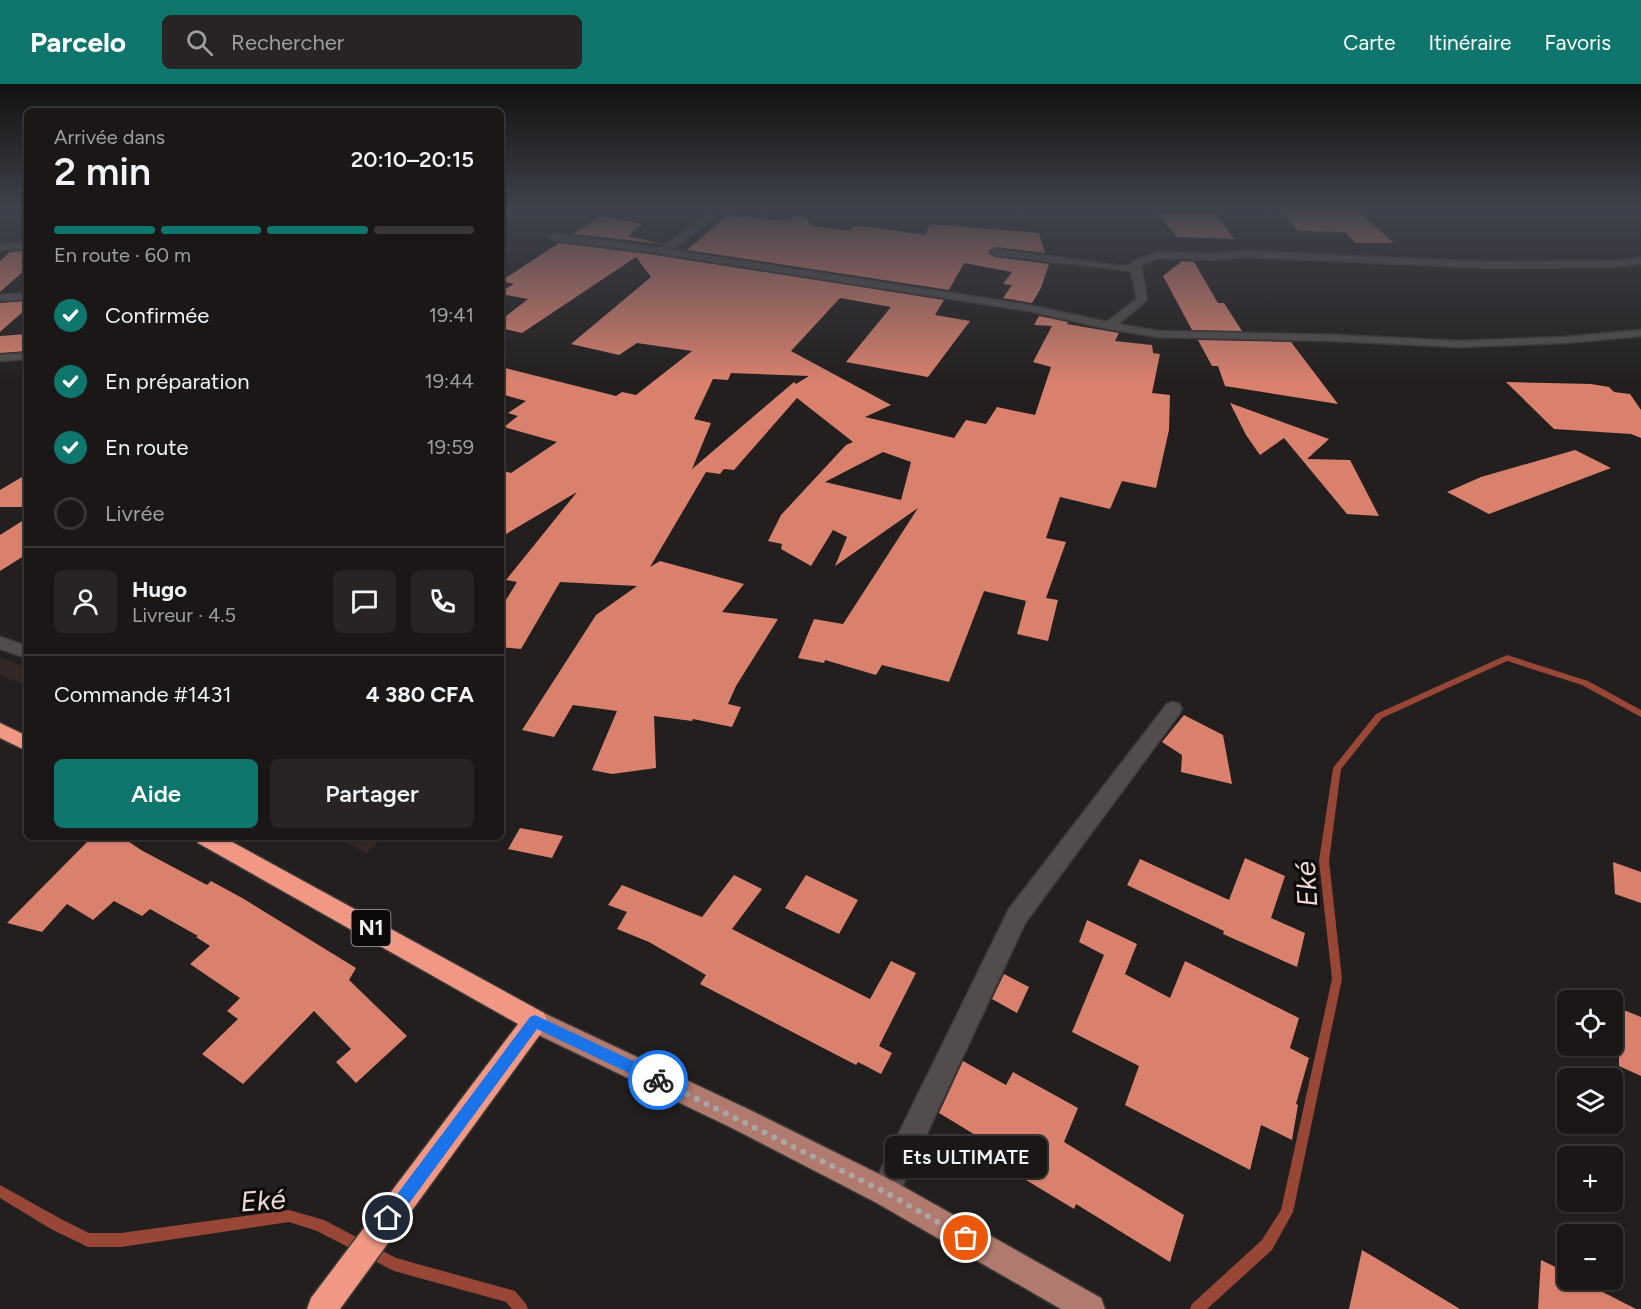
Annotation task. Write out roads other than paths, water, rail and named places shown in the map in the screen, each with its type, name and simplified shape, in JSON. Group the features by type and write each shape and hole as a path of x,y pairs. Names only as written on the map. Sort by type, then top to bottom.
{"highway":[{"path":"0,730 24,742"},
{"name":"N1","path":"210,840 535,1021"},
{"path":"321,1309 535,1021"}],"main road":[{"path":"535,1021 741,1119 885,1192 1090,1309"}],"street":[{"path":"762,267 1029,308 1109,326 1158,334 1335,338 1459,344 1565,340 1641,333"},
{"path":"1108,267 1135,268 1142,300 1109,326"},
{"path":"0,298 24,296"},
{"path":"0,358 24,357"},
{"path":"0,643 24,651"},
{"path":"885,1192 1017,916 1173,709"}],"waterway":[{"name":"Eké","path":"1197,1309 1267,1245 1287,1212 1337,979 1324,861 1337,768 1379,716 1507,658 1585,683 1641,714"},
{"name":"Eké","path":"0,1191 88,1240 121,1240 289,1216 319,1225 394,1264 510,1296 521,1309"}],"place":[{"name":"Ets ULTIMATE","path":"966,1238"}]}
